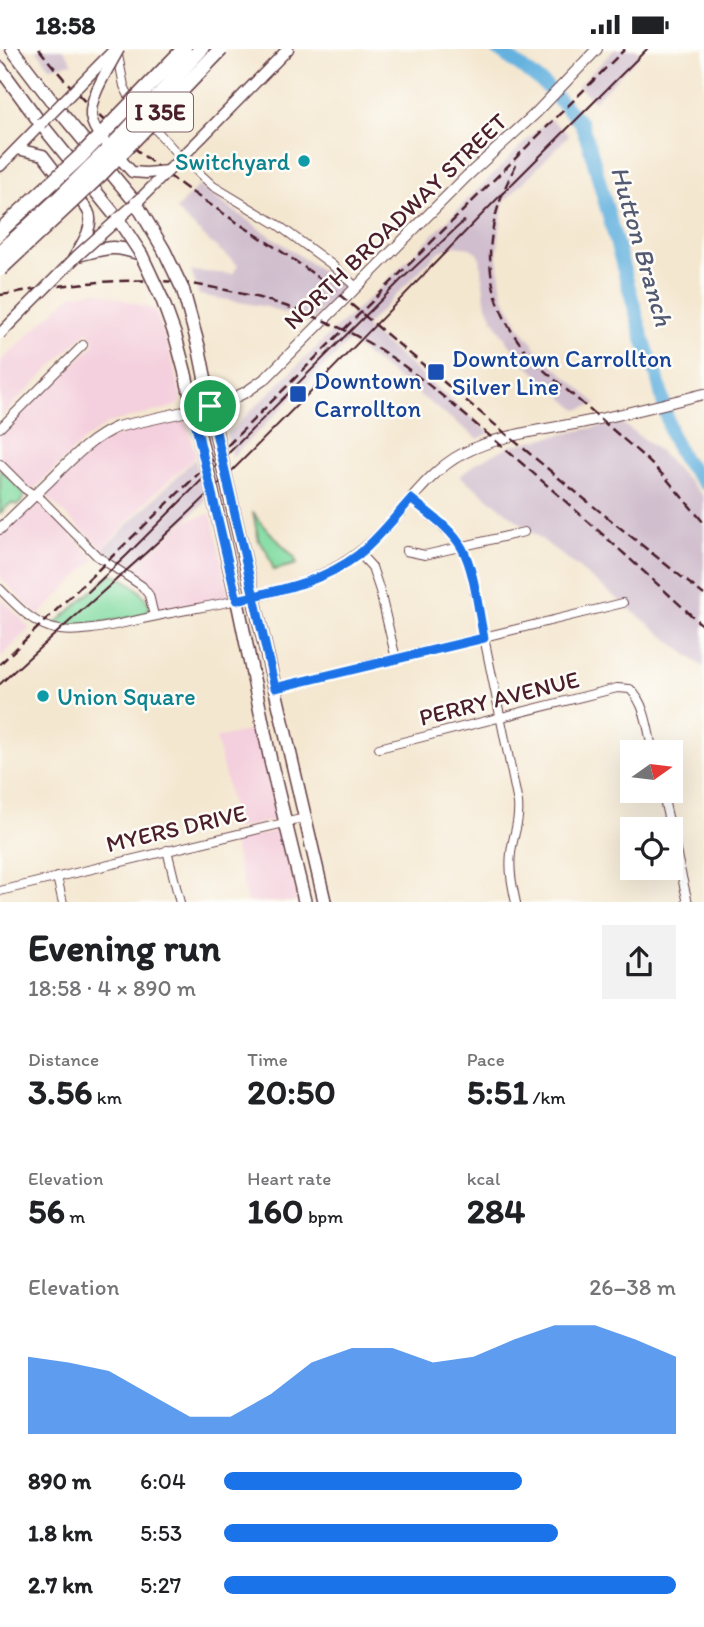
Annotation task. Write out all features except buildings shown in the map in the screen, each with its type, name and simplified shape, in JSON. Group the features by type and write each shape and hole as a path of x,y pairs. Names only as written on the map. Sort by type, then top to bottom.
{"highway":[{"name":"I 35E","path":"0,231 81,156 184,49"},
{"path":"0,253 123,135 201,49"},
{"name":"I 35E","path":"0,269 100,175 221,49"}],"main road":[{"path":"12,49 136,203 170,261 183,290 195,328 253,596 325,902"},
{"path":"0,166 117,49"},
{"path":"117,49 92,103 91,116 94,126 132,172 168,171"},
{"path":"0,334 136,203 288,49"},
{"path":"0,68 41,124 118,219 141,254 175,335 305,902"},
{"path":"17,149 47,158 88,211 89,228 75,259"},
{"path":"75,259 112,247 141,254"}],"street":[{"path":"117,49 124,86 133,103 173,149 213,186 278,225 331,264 356,287"},
{"name":"NORTH BROADWAY STREET","path":"0,529 68,462 103,433 117,427 234,399 266,378 466,177 536,113 597,49"},
{"path":"0,428 83,345"},
{"path":"0,589 41,625 54,630 79,631 237,600 302,584 360,554 446,464 461,454 508,436 704,394"},
{"path":"0,464 25,489 42,500 97,556 142,586 149,596 154,616"},
{"path":"411,499 449,531 462,547 470,569 518,803 519,818 510,864 516,902"},
{"path":"406,551 425,555 524,532"},
{"path":"360,554 372,566 396,659"},
{"path":"275,688 623,603"},
{"name":"PERRY AVENUE","path":"379,748 617,688 630,689 637,696 649,740"},
{"path":"665,803 688,902"},
{"name":"MYERS DRIVE","path":"0,891 305,818"},
{"path":"167,850 180,902"},
{"path":"57,877 63,902"}],"shaded area":[{"path":"36,49 63,49 73,63 50,67"},
{"path":"615,49 637,49 640,55 594,101 578,86"},
{"path":"549,118 569,135 503,203 497,256 501,284 504,297 521,329 540,353 597,404 577,410 522,361 493,319 485,300 480,258 470,248 454,246 438,252 365,327 490,433 478,439 349,342 232,457 226,435 378,290"},
{"path":"198,186 345,287 310,323 267,307 199,295 191,271 233,274 238,265 176,210"},
{"path":"97,291 155,310 181,396 178,404 173,407 108,423 82,442 32,491 0,459 0,435 95,344 88,331 0,417 0,362 71,295"},
{"path":"178,421 187,424 196,456 153,495 102,549 44,494 101,442 125,433"},
{"path":"620,422 659,451 704,497 704,668 460,476 478,462 512,445"},
{"path":"195,459 205,502 132,568 106,554 103,549"},
{"path":"37,500 95,559 38,616 0,577 0,536"},
{"path":"211,514 229,597 160,612 131,571 187,520"},
{"path":"0,597 30,628 0,658"},
{"path":"256,729 278,819 237,829 216,738"},
{"path":"281,830 298,902 247,902 233,841"}],"green space":[{"path":"0,469 24,495 18,505 11,503 0,513"},
{"path":"253,513 294,557 297,564 274,570 259,541"},
{"path":"112,573 130,583 143,595 150,607 145,615 78,627 54,625"}],"waterway":[{"name":"Hutton Branch","path":"497,49 544,84 581,123 644,342 657,376 671,435 683,459 704,483"}],"tram line":[{"path":"0,684 196,506 647,49"},
{"path":"88,592 401,280 464,221"}],"railway":[{"path":"39,49 96,113 139,152 184,187 323,281 572,489 704,595"},
{"path":"0,664 220,453 625,49"},
{"path":"516,165 503,192 491,245 491,270 505,319 519,343 539,366 643,456 665,477 704,523"},
{"path":"0,295 103,282 174,282 222,289 270,301 338,327 378,348 444,397 572,507 704,627"}],"place":[{"name":"Switchyard","path":"304,161"},
{"name":"Downtown Carrollton Silver Line","path":"436,372"},
{"name":"Downtown Carrollton","path":"298,394"},
{"name":"Union Square","path":"43,696"}],"route":[{"path":"210,406 192,409 237,600 253,596 262,594 302,584 349,561 381,534 411,499 449,531 462,547 470,569 484,638 275,688 253,596 220,453 210,406"}]}
